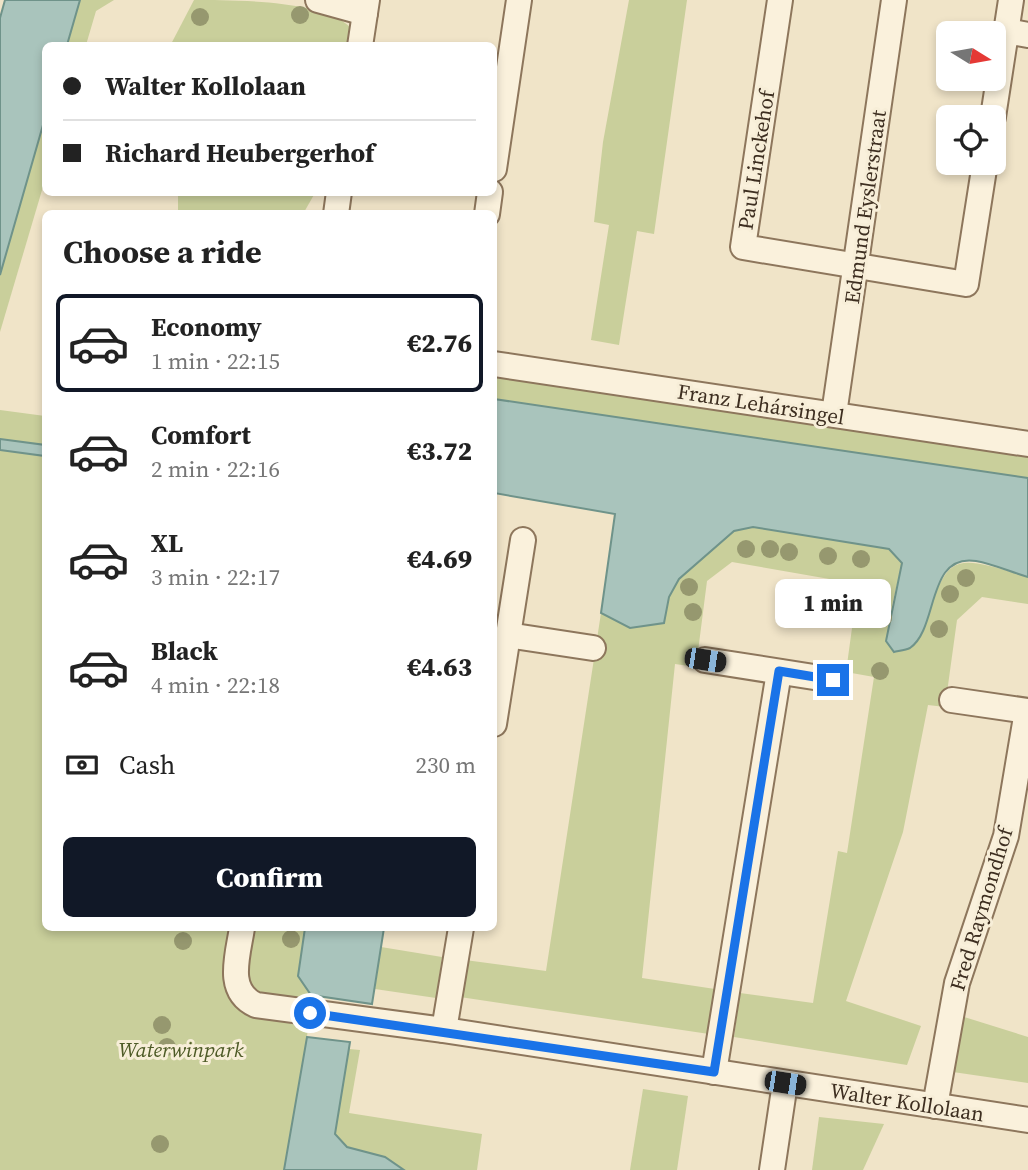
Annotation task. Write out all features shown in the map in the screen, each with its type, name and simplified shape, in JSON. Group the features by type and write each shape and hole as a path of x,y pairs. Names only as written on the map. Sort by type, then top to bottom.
{"street":[{"path":"318,0 366,7 361,42"},
{"path":"497,149 519,0"},
{"name":"Paul Linckehof","path":"780,0 743,247 856,265"},
{"name":"Edmund Eyslerstraat","path":"834,415 894,0"},
{"path":"996,105 1017,33 1011,0"},
{"path":"856,265 966,284 983,175"},
{"name":"Franz Lehársingel","path":"497,364 1028,444"},
{"path":"497,705 523,540"},
{"path":"508,635 593,648"},
{"path":"705,660 833,680"},
{"path":"714,1072 779,671"},
{"name":"Fred Raymondhof","path":"935,1106 957,983 1006,836 1028,711 952,700"},
{"name":"Walter Kollolaan","path":"242,931 236,974 237,989 243,999 256,1005 444,1030 1028,1120"},
{"path":"444,1030 460,931"},
{"path":"772,1170 785,1083"}],"green space":[{"path":"80,0 114,0 96,11 87,42 68,42"},
{"path":"194,0 232,0 301,7 338,19 351,28 349,42 172,42"},
{"path":"629,0 687,0 654,234 637,231 619,345 591,340 609,225 594,222 603,142"},
{"path":"42,128 42,190 0,332 0,275"},
{"path":"178,196 313,196 305,210 178,210"},
{"path":"497,372 1028,453 1028,478 497,399"},
{"path":"0,410 42,416 42,445 0,439"},
{"name":"Waterwinpark","path":"0,450 42,456 42,931 305,931 298,976 311,995 307,1037 284,1170 0,1170"},
{"path":"753,527 889,549 902,563 891,610 920,635 938,589 945,575 954,566 965,563 980,564 1028,577 1028,604 982,597 957,620 945,707 928,705 903,832 846,1001 921,1026 907,1065 734,1037 740,993 813,1003 838,851 847,853 874,677 846,672 858,584 732,562 707,581 696,667 675,664 642,978 715,989 709,1034 460,997 465,960 546,971 601,613 630,628 664,623 669,597 679,579 734,531"},
{"path":"381,947 442,957 436,998 375,989"},
{"path":"961,1016 1028,1037 1028,1083 953,1072"},
{"path":"349,1049 360,1050 349,1113 482,1134 477,1170 404,1170 385,1157 347,1147 335,1134"},
{"path":"643,1089 688,1096 677,1170 630,1170"},
{"path":"819,1117 884,1124 863,1170 812,1170"}],"water":[{"path":"5,0 80,0 68,42 42,42 42,128 0,275 0,18"},
{"path":"497,399 1028,478 1028,577 976,561 960,562 949,568 935,594 926,625 919,638 910,648 894,652 886,641 902,563 889,549 753,527 734,531 679,579 669,597 664,623 630,628 601,613 615,514 497,494"},
{"path":"0,439 42,445 42,456 0,450"},
{"path":"305,931 384,931 372,1004 311,995 298,976"},
{"path":"307,1037 350,1042 335,1134 347,1147 385,1157 404,1170 284,1170"}],"route":[{"path":"310,1013 444,1030 714,1072 779,671 833,680"}]}
